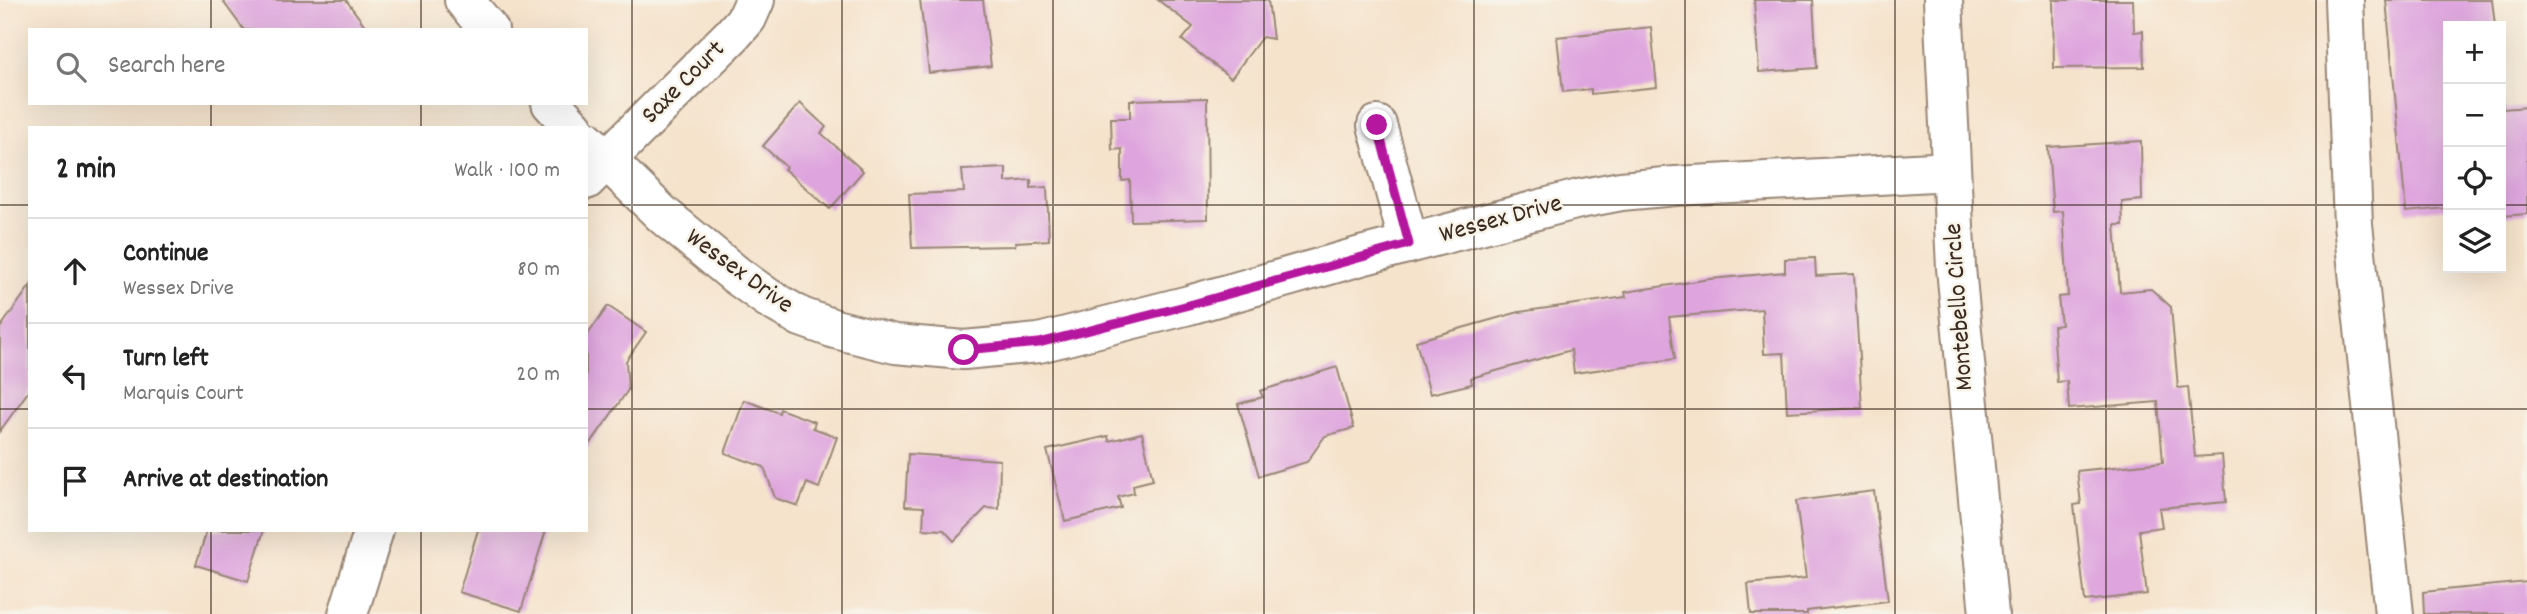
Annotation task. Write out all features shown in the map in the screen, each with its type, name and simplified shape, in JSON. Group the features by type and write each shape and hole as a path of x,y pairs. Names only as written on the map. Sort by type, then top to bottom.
{"street":[{"path":"464,0 487,28"},
{"name":"Saxe Court","path":"593,160 732,35 747,18 755,0"},
{"name":"Montebello Circle","path":"1943,0 1955,268 1989,614"},
{"path":"2344,0 2353,224 2394,614"},
{"path":"553,105 572,126"},
{"path":"1377,125 1409,244"},
{"name":"Wessex Drive","path":"593,160 736,275 801,317 835,329 895,344 964,350 1039,343 1579,199 1621,191 1951,171"},
{"path":"348,614 373,532"}],"building":[{"path":"222,0 346,0 367,28 243,28"},
{"path":"920,0 983,0 991,66 929,73"},
{"path":"1158,0 1268,0 1273,39 1262,37 1231,78 1182,40 1193,27"},
{"path":"1754,0 1813,0 1817,68 1759,72"},
{"path":"2053,0 2133,0 2134,32 2143,31 2144,67 2054,68"},
{"path":"2386,0 2492,0 2494,21 2443,21 2443,208 2406,212"},
{"path":"1651,27 1657,87 1591,94 1591,89 1563,92 1557,37"},
{"path":"1207,98 1208,219 1131,221 1130,180 1122,181 1122,149 1112,150 1111,118 1130,118 1130,100"},
{"path":"800,103 826,127 821,133 863,171 830,209 784,169 786,167 763,146"},
{"path":"2527,107 2527,214 2506,216 2506,109"},
{"path":"2141,141 2142,200 2122,202 2123,225 2115,225 2120,292 2151,289 2171,307 2178,388 2188,387 2195,457 2222,455 2226,502 2159,508 2162,527 2139,530 2147,594 2085,601 2074,505 2081,504 2077,471 2163,462 2158,402 2069,409 2067,381 2057,382 2053,326 2061,325 2058,297 2068,296 2063,211 2053,212 2048,147"},
{"path":"1006,168 1006,182 1031,180 1031,188 1047,187 1049,240 1016,242 1015,246 912,248 909,194 964,192 962,170"},
{"path":"1815,258 1816,276 1854,274 1862,408 1787,412 1784,353 1764,354 1762,309 1669,317 1675,359 1574,373 1571,350 1471,378 1472,384 1430,394 1416,341 1519,312 1626,297 1625,292 1710,279 1785,272 1785,259"},
{"path":"28,289 28,392 0,431 0,328"},
{"path":"608,306 646,332 626,361 628,390 588,447 588,334"},
{"path":"1337,367 1354,428 1325,436 1307,462 1259,476 1238,404 1263,397 1260,391"},
{"path":"744,400 815,422 813,428 837,437 819,488 807,483 798,506 775,498 764,467 725,453"},
{"path":"1142,433 1153,480 1133,485 1134,493 1118,497 1121,508 1065,521 1047,450 1108,436 1109,441"},
{"path":"908,454 1000,460 999,509 986,508 954,541 944,530 923,529 924,507 905,506"},
{"path":"1874,491 1888,601 1807,611 1807,614 1751,614 1748,584 1806,578 1796,501"},
{"path":"206,532 263,532 248,581 196,565"},
{"path":"477,532 545,532 521,611 459,592"},
{"path":"2527,582 2527,614 2424,614 2423,592"}],"route":[{"path":"964,350 1039,343 1409,244 1377,125"}]}
